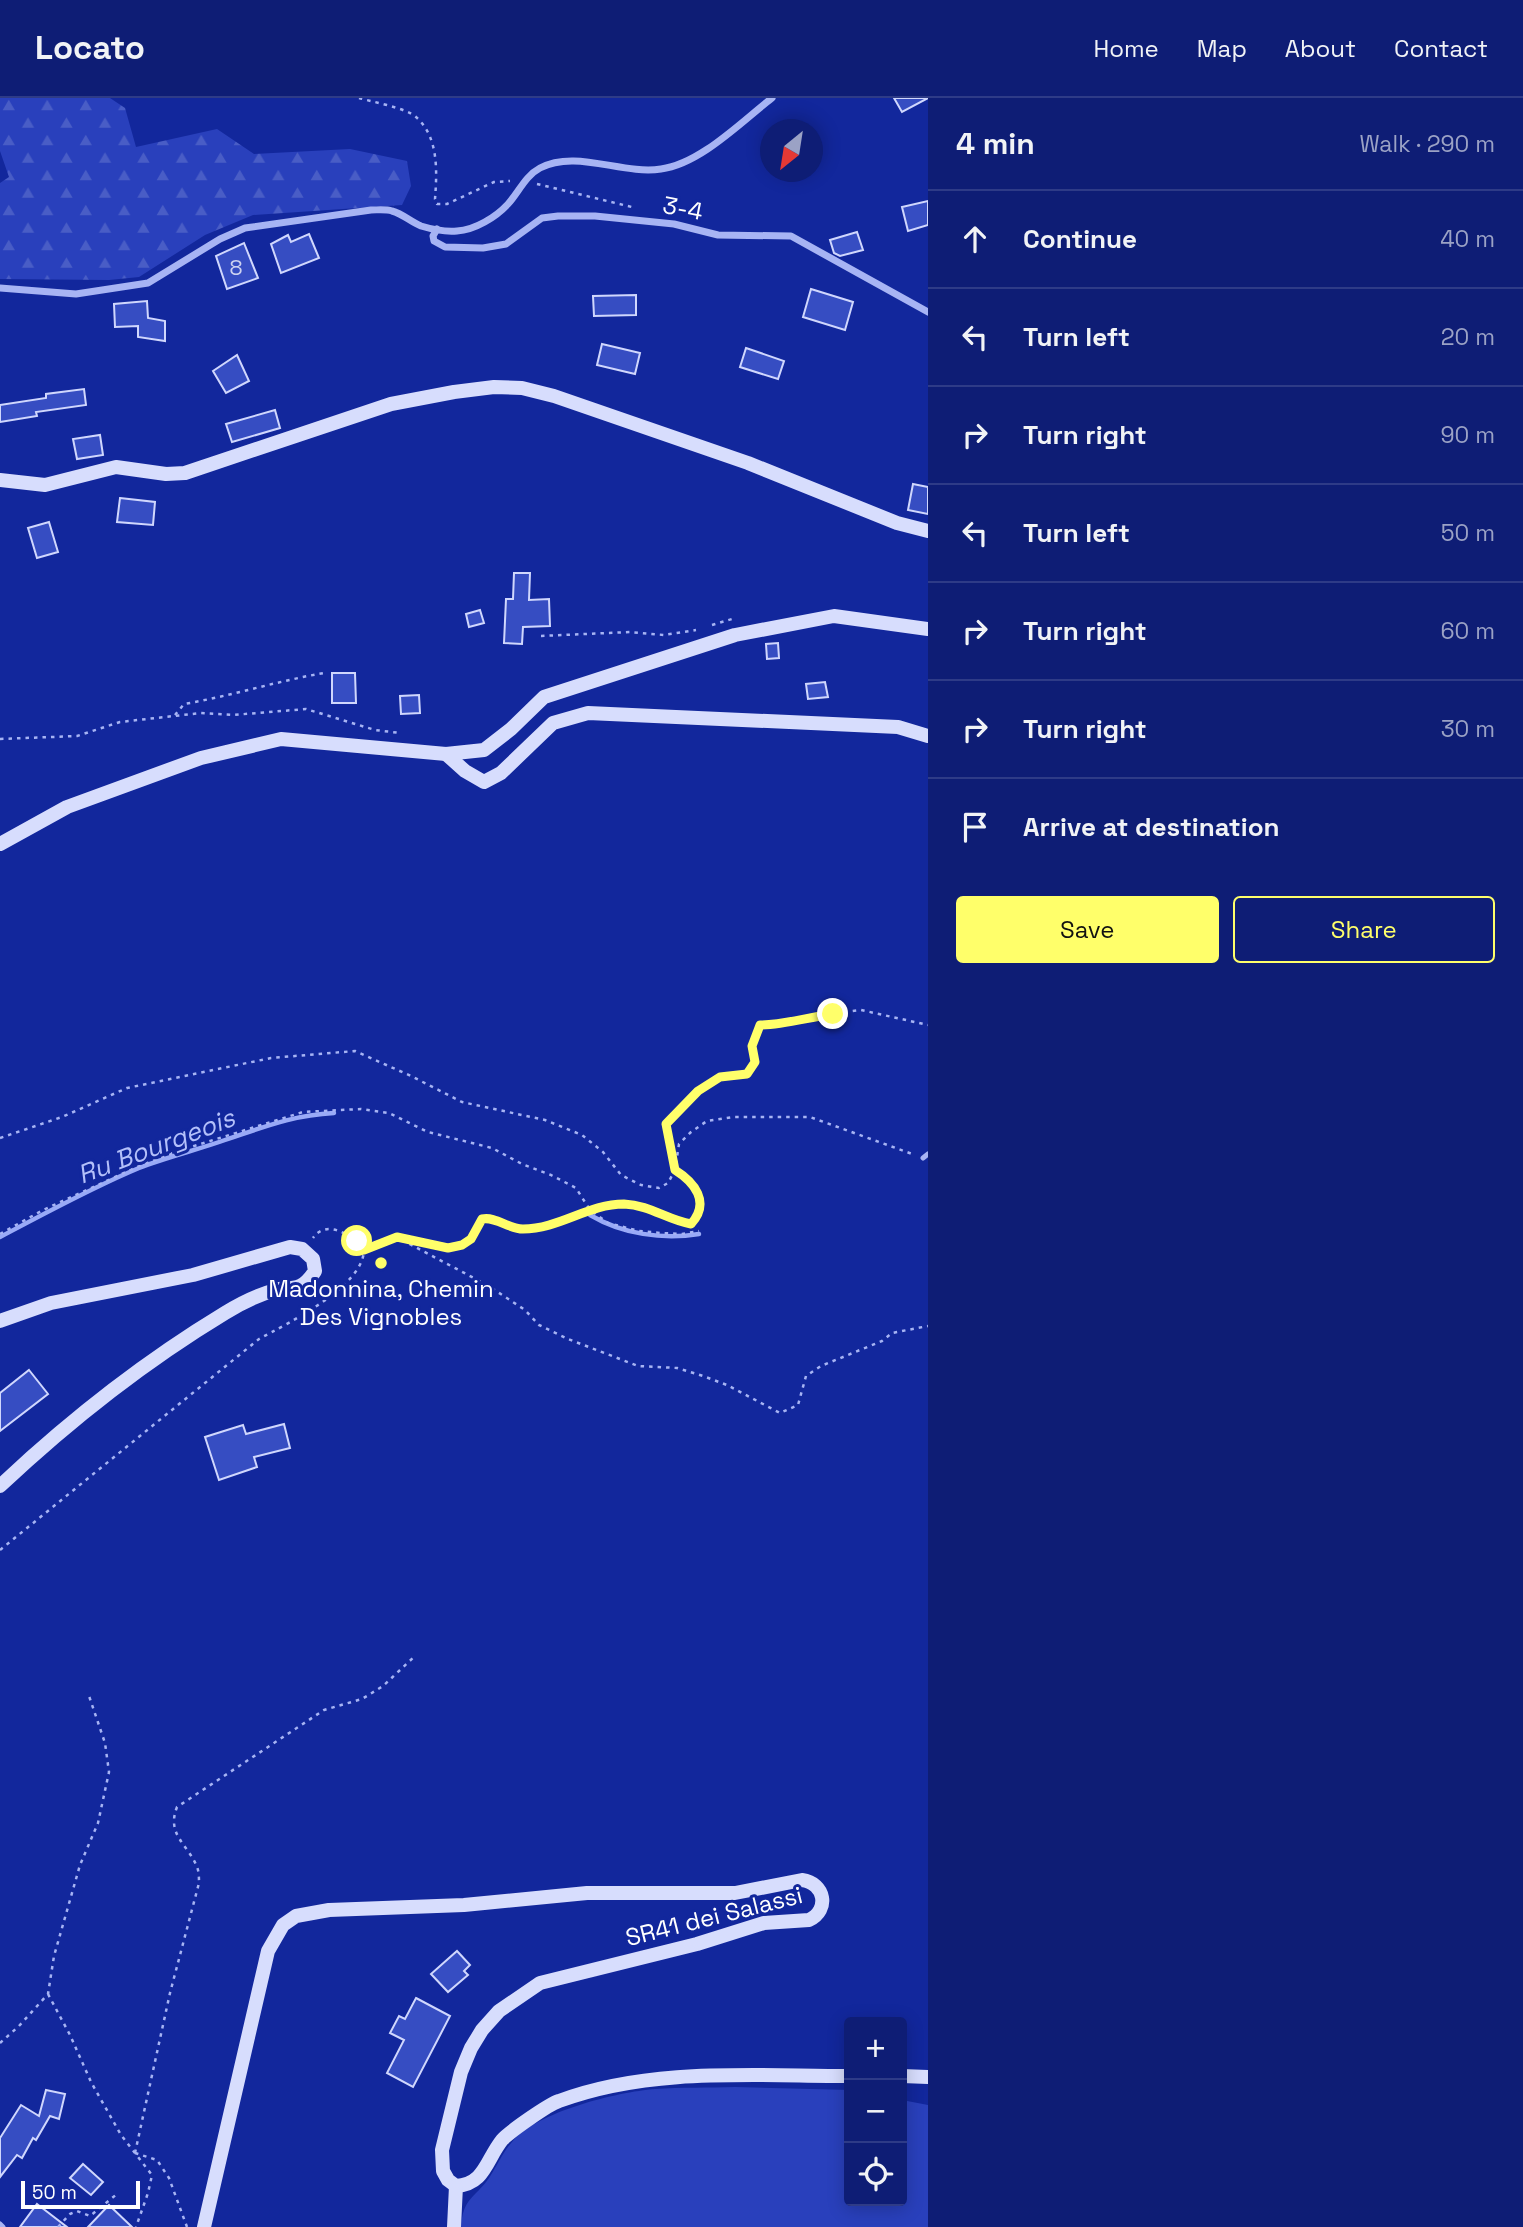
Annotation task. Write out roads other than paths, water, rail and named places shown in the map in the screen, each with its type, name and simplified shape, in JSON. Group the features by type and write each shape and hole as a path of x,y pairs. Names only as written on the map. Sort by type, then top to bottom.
{"main road":[{"path":"0,480 46,485 116,467 166,474 185,473 391,404 494,387 522,388 554,396 748,463 897,523 928,531"},
{"path":"0,844 68,807 201,758 281,738 446,754 484,750 511,729 544,697 735,635 834,616 928,629"},
{"path":"446,754 465,771 484,782 501,773 553,723 588,713 898,727 928,736"},
{"path":"0,1321 51,1303 193,1275 290,1247 302,1249 313,1259 315,1271 306,1282 298,1287 280,1289 255,1298 226,1312 108,1392 0,1486"},
{"name":"SR41 dei Salassi","path":"204,2227 268,1951 283,1925 296,1916 328,1910 464,1905 587,1893 735,1892 802,1880 819,1888 822,1907 819,1913 808,1920 764,1923 696,1944 540,1983 499,2011 482,2030 461,2072 442,2150 443,2171 448,2180 456,2186"},
{"path":"454,2227 456,2186 469,2185 477,2180 503,2139 556,2101 635,2081 733,2076 844,2076"},
{"path":"907,2076 928,2077"}],"street":[{"path":"0,288 76,294 148,284 220,239 245,228 274,222 390,210 419,225 437,229 456,232 475,228 507,206 540,168 560,162 591,161 627,170 663,169 695,158 772,98"},
{"name":"3-4","path":"437,229 433,236 440,246 483,248 506,244 542,218 550,216 595,216 667,224 718,235 791,236 928,312"}],"waterway":[{"name":"Ru Bourgeois","path":"0,1237 86,1192 150,1164 279,1122 334,1113"},
{"name":"Ru Bourgeois","path":"590,1215 615,1227 643,1234 699,1234"}],"place":[{"name":"Madonnina, Chemin Des Vignobles","path":"381,1263"}]}
